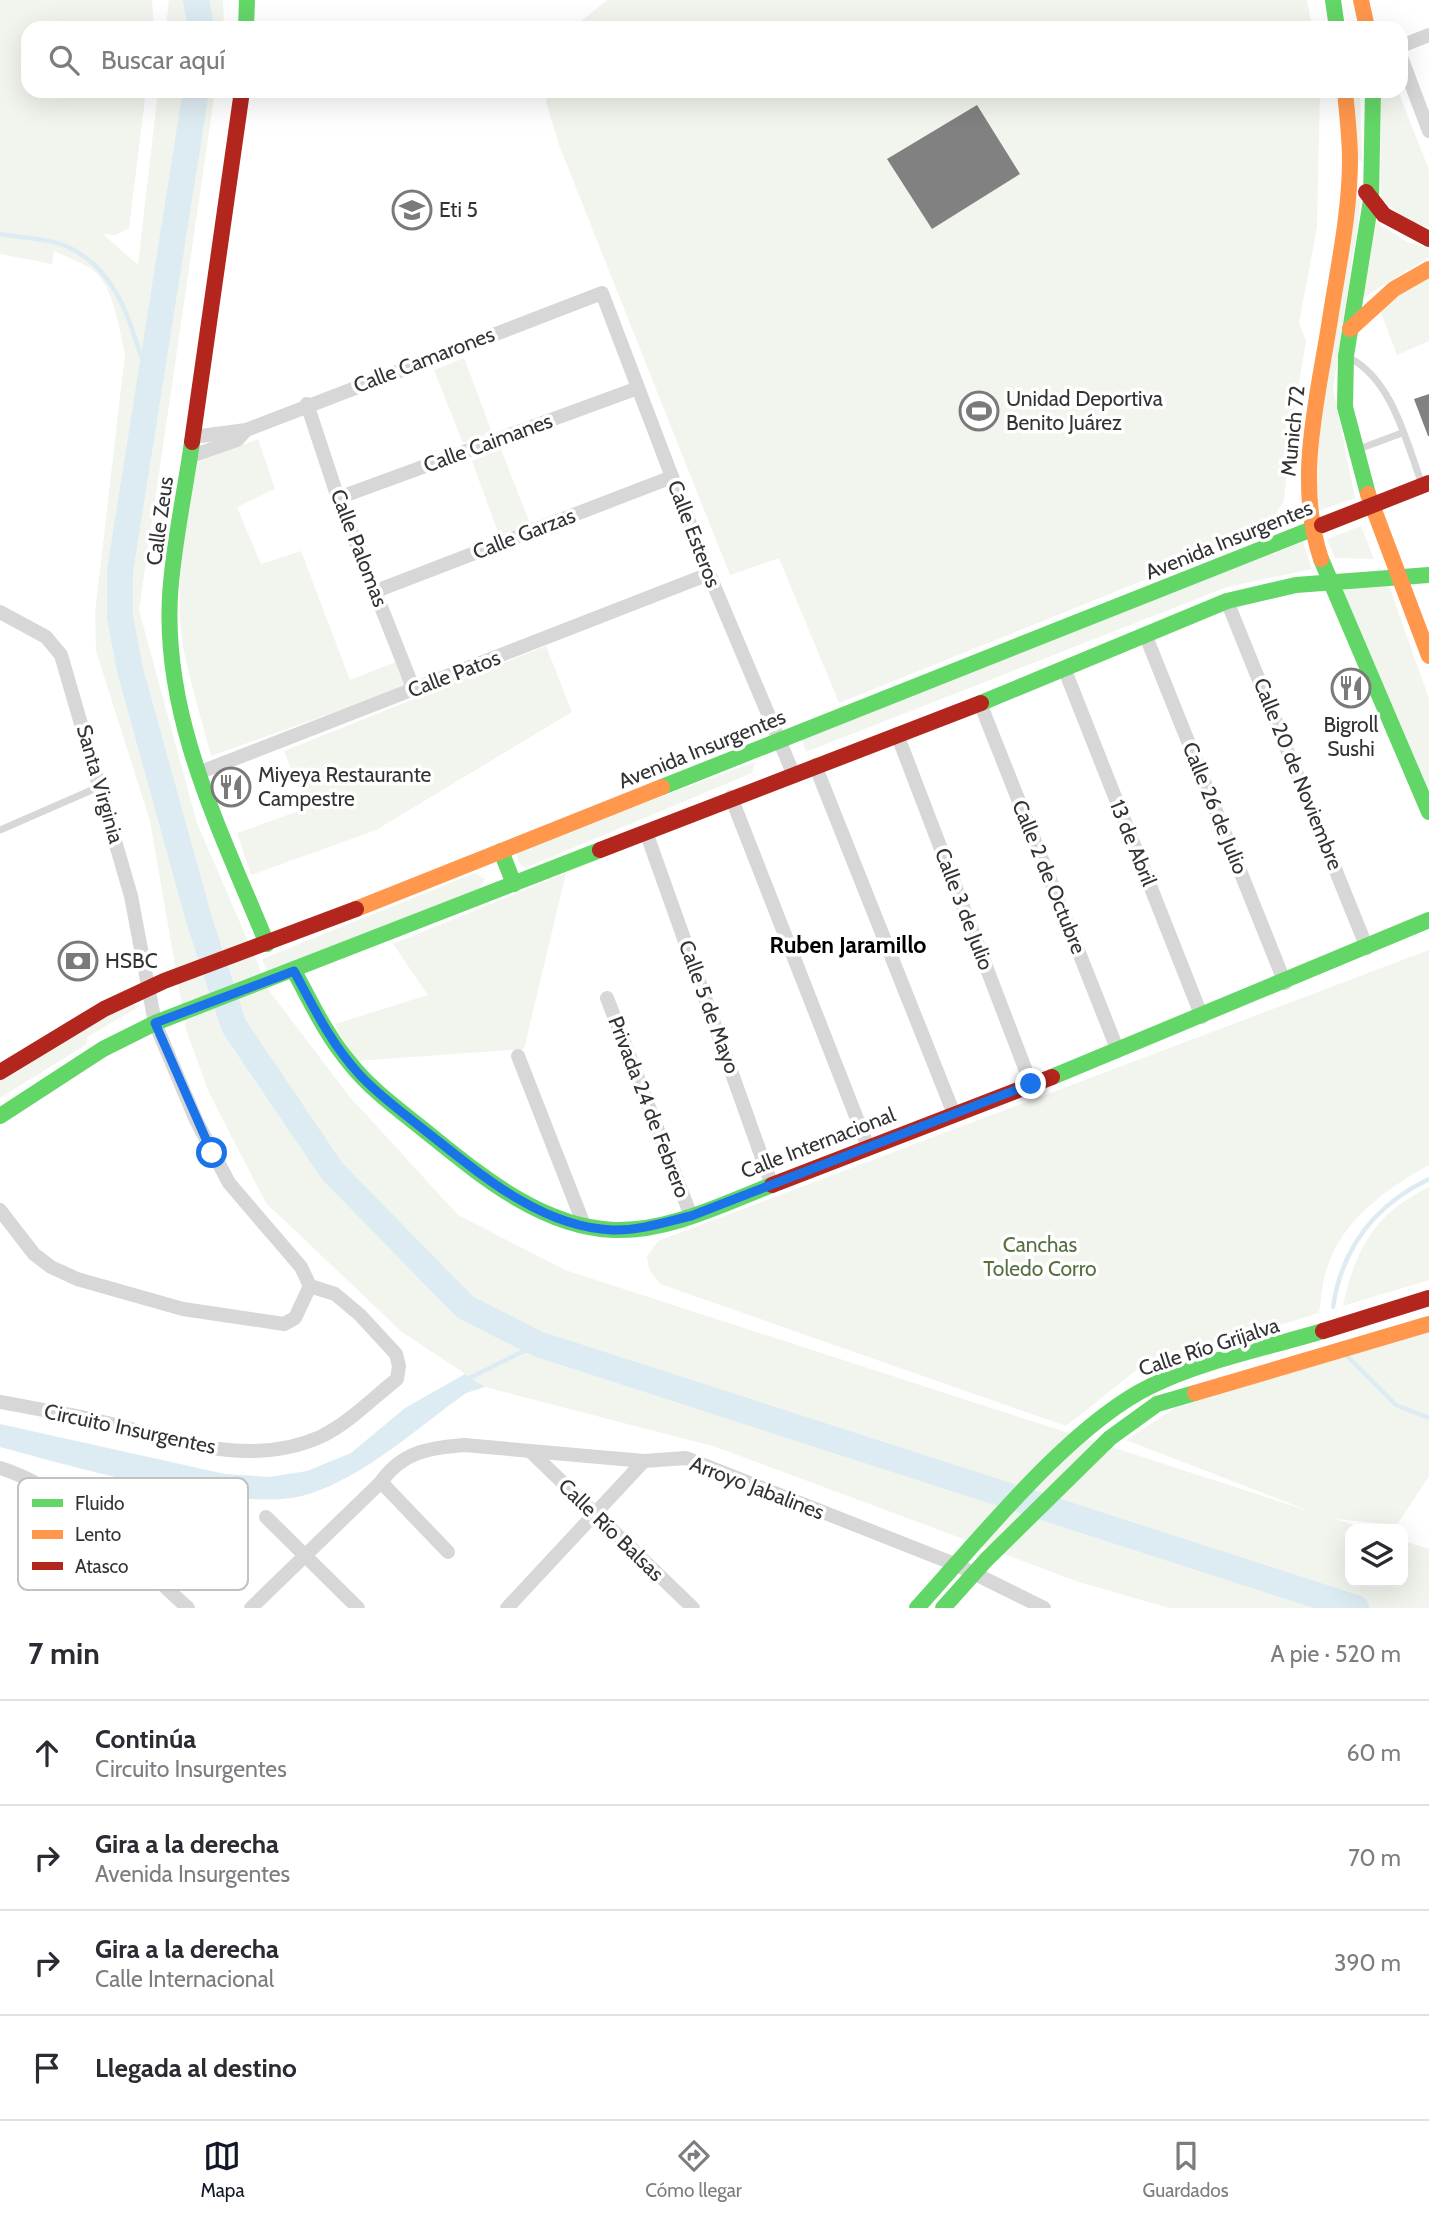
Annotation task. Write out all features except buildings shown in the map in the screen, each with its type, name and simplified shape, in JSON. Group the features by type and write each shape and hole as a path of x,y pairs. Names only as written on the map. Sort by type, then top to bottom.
{"main road":[{"path":"246,21 247,0"},
{"path":"1333,0 1336,21"},
{"path":"1361,0 1366,21"},
{"name":"Calle Zeus","path":"241,98 170,596 171,639 173,663 198,773 267,944"},
{"name":"Munich 72","path":"1346,98 1350,160 1343,233 1317,395 1307,499 1311,530 1329,583 1429,811"},
{"path":"1373,98 1371,200 1346,356 1345,407 1371,506 1402,578 1429,656"},
{"name":"Munich 72","path":"1350,160 1371,200"},
{"path":"1371,200 1384,215 1429,239"},
{"path":"1350,329 1394,289 1429,269"},
{"name":"Avenida Insurgentes","path":"0,1072 104,1009 164,981 267,944 1426,484"},
{"path":"0,1116 103,1049 175,1014 294,971 731,797 980,703 1227,601 1280,587 1429,575"},
{"path":"501,851 514,884"},
{"name":"Calle Internacional","path":"294,971 327,1032 359,1074 484,1177 548,1214 584,1226 613,1230 691,1216 1118,1051 1429,920"},
{"name":"Calle Río Grijalva","path":"917,1608 1090,1426 1117,1404 1149,1385 1429,1298"},
{"name":"Calle Río Grijalva","path":"943,1608 986,1560 1110,1438 1143,1412 1176,1396 1429,1324"}],"street":[{"path":"1408,44 1429,36"},
{"path":"1408,76 1429,131"},
{"name":"Calle Camarones","path":"193,437 246,429 602,293"},
{"name":"Calle Esteros","path":"602,293 709,574 793,774"},
{"name":"Calle Caimanes","path":"338,498 638,388"},
{"name":"Calle Palomas","path":"307,404 338,498 414,690"},
{"name":"Calle Camarones","path":"189,457 237,440 246,429"},
{"name":"Calle Garzas","path":"376,592 672,477"},
{"name":"Calle Patos","path":"198,773 709,574"},
{"name":"Calle 20 de Noviembre","path":"1227,601 1367,948"},
{"name":"Santa Virginia","path":"0,612 46,637 61,655 131,896 147,989"},
{"name":"Calle 26 de Julio","path":"1144,634 1285,982"},
{"name":"13 de Abril","path":"1064,668 1202,1017"},
{"name":"Calle 2 de Octubre","path":"980,703 1118,1051"},
{"name":"Calle 3 de Julio","path":"897,734 1031,1084"},
{"path":"815,765 954,1114"},
{"path":"731,797 868,1147"},
{"name":"Calle 5 de Mayo","path":"646,832 771,1183"},
{"path":"0,1210 34,1254 51,1267 77,1279 183,1309 284,1325 295,1318 310,1286 301,1267 229,1184 196,1120 155,1023 147,989"},
{"name":"Privada 24 de Febrero","path":"607,998 691,1216"},
{"path":"518,1056 584,1226"},
{"name":"Circuito Insurgentes","path":"0,1402 96,1421 190,1446 234,1451 290,1447 322,1436 397,1378 399,1366 396,1354 360,1315 335,1294 310,1286"},
{"name":"Arroyo Jabalines","path":"251,1608 381,1482 393,1464 441,1447 464,1445 644,1461 686,1458 962,1558 975,1574 1044,1608"},
{"name":"Calle Río Balsas","path":"530,1451 685,1605"},
{"path":"507,1608 644,1461"},
{"path":"0,1468 31,1478"},
{"path":"381,1482 448,1552"},
{"path":"266,1517 358,1608"},
{"path":"168,1590 188,1608"}],"lane":[{"path":"1346,356 1361,364 1380,385 1426,484"},
{"path":"1355,451 1402,433"},
{"path":"0,830 101,786"}],"green space":[{"path":"0,0 152,0 154,21 21,21 21,98 145,98 129,228 115,235 103,234 138,265 157,98 214,98 139,610 197,823 270,992 349,1096 458,1215 565,1270 1312,1512 1126,1440 1175,1408 1429,1330 1429,1476 1398,1524 1335,1519 1351,1524 1345,1524 1345,1587 1408,1587 1408,1543 1429,1549 1429,1608 1169,1608 1079,1582 716,1447 485,1387 402,1332 266,1203 209,1093 186,1029 150,821 96,651 95,613 125,354 115,310 106,287 94,271 54,251 52,264 0,254"},
{"path":"169,0 223,0 224,21 167,21"},
{"path":"607,0 1307,0 1311,21 582,21"},
{"name":"Unidad Deportiva Benito Juárez","path":"547,98 1320,98 1317,227 1299,323 1306,341 1291,430 1284,501 1261,535 1245,540 1226,538 1151,570 1147,579 839,703 779,558 730,575 559,145"},
{"path":"1349,98 1360,98 1362,162 1354,158"},
{"path":"1381,98 1401,98 1429,170 1429,227 1409,220 1381,198"},
{"path":"1354,197 1361,200 1333,389 1355,498 1316,512 1320,419"},
{"path":"1373,220 1407,242 1429,248 1429,257 1364,297"},
{"path":"1429,278 1429,341 1397,355 1380,310 1389,301"},
{"path":"464,358 492,432 463,443 434,370"},
{"path":"258,439 275,489 237,507 261,564 301,551 350,680 396,662 407,686 211,756 187,664 181,628 180,580 185,532 197,462"},
{"path":"501,449 530,524 499,535 472,461"},
{"path":"1361,526 1374,559 1335,558 1327,539"},
{"path":"1303,542 1312,569 1227,587 806,752 800,736"},
{"path":"1388,583 1429,699 1429,800 1338,588"},
{"path":"546,646 572,712 376,830 251,875 237,833 307,808 284,751"},
{"path":"755,762 752,773 525,868 518,861 516,851"},
{"path":"475,873 485,879 480,888 267,971 262,959"},
{"path":"566,873 524,1049 355,1061 335,1024 428,995 393,944"},
{"name":"Canchas Toledo Corro","path":"1429,950 1429,1165 1381,1196 1354,1221 1333,1253 1326,1271 1319,1313 1139,1368 1066,1426 660,1284 649,1269 647,1256 658,1241"},
{"path":"132,1001 137,1008 87,1037 87,1044 0,1098 0,1071"},
{"path":"1429,1187 1429,1280 1343,1306 1354,1267 1370,1235 1394,1209"}],"shaded area":[{"path":"465,1374 485,1387 466,1393 391,1450 351,1475 309,1494 279,1499 248,1499 248,1478 120,1478 0,1447 0,1424 225,1474 269,1477 307,1471 351,1453 405,1408"}],"waterway":[{"path":"196,0 200,21"},
{"path":"195,98 120,571 120,617 130,670 200,923 234,1026 332,1171 465,1307 538,1344 1356,1608"},
{"path":"0,234 62,245 88,259 102,272 130,323 149,380"},
{"path":"1333,1307 1344,1265 1364,1230 1392,1202 1429,1179"},
{"path":"466,1380 538,1344"},
{"path":"1348,1357 1396,1405 1429,1418"}],"traffic: fast":[{"path":"246,21 247,0"},
{"path":"1333,0 1336,21"},
{"path":"1368,494 1345,407 1346,356 1371,200 1373,98"},
{"path":"192,442 176,538 170,596 170,642 176,687 199,775 267,944"},
{"path":"662,787 1322,525"},
{"path":"1321,559 1429,812"},
{"path":"981,703 1227,601 1296,585 1429,575"},
{"path":"0,1116 103,1049 155,1023 600,850"},
{"path":"501,851 514,884"},
{"path":"1052,1077 1429,920"},
{"path":"294,971 333,1041 366,1081 466,1164 536,1209 587,1227 634,1229 675,1222 772,1185"},
{"path":"917,1608 1027,1486 1058,1455 1120,1404 1151,1386 1192,1369 1323,1331"},
{"path":"943,1608 986,1560 1110,1438 1157,1404 1195,1393"}],"traffic: slow":[{"path":"1361,0 1366,21"},
{"path":"1321,559 1313,529 1309,467 1315,405 1341,256 1350,179 1346,98"},
{"path":"1350,329 1394,289 1429,269"},
{"path":"1368,494 1429,656"},
{"path":"356,909 662,787"},
{"path":"1195,1393 1429,1324"}],"traffic: jam":[{"path":"192,442 241,98"},
{"path":"1366,192 1384,215 1429,239"},
{"path":"1322,525 1429,483"},
{"path":"600,850 981,703"},
{"path":"0,1072 104,1009 164,981 356,909"},
{"path":"772,1185 1052,1077"},
{"path":"1323,1331 1429,1298"}],"place":[{"name":"Eti 5","path":"412,210"},
{"name":"Unidad Deportiva Benito Juárez","path":"979,411"},
{"name":"Bigroll Sushi","path":"1351,688"},
{"name":"Miyeya Restaurante Campestre","path":"231,787"},
{"name":"HSBC","path":"78,961"}],"district":[{"name":"Ruben Jaramillo","path":"848,945"}],"route":[{"path":"212,1153 155,1023 294,971 327,1032 359,1074 484,1177 548,1214 584,1226 613,1230 647,1227 691,1216 1031,1084"}]}
